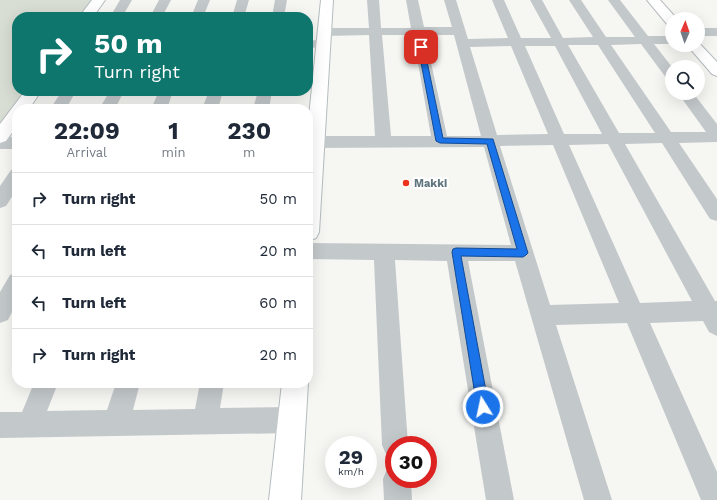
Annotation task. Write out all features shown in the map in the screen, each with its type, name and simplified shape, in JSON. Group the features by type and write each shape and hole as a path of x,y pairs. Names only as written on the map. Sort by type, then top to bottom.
{"street":[{"path":"90,12 99,0"},
{"path":"119,12 126,0"},
{"path":"159,12 165,0"},
{"path":"199,12 204,0"},
{"path":"239,12 243,0"},
{"path":"279,12 281,0"},
{"path":"313,127 319,40 327,0"},
{"path":"373,0 383,141"},
{"path":"412,0 440,141"},
{"path":"450,0 523,253 598,500"},
{"path":"498,0 715,500"},
{"path":"536,0 714,316"},
{"path":"575,0 717,214"},
{"path":"614,0 665,67"},
{"path":"653,0 665,13"},
{"path":"319,40 375,32 418,31 516,42 665,40"},
{"path":"705,32 717,32"},
{"path":"700,52 717,71"},
{"path":"690,100 717,136"},
{"path":"0,137 12,120"},
{"path":"313,142 490,141 717,136"},
{"path":"0,144 12,143"},
{"path":"0,200 12,182"},
{"path":"313,251 384,253 523,253"},
{"path":"456,252 500,500"},
{"path":"384,253 394,436"},
{"path":"0,313 12,290"},
{"path":"542,315 634,313 714,316"},
{"path":"29,425 44,388"},
{"path":"116,423 126,388"},
{"path":"205,421 211,388"},
{"path":"285,500 295,388"},
{"path":"0,425 292,420"},
{"path":"397,488 398,500"}],"shaded area":[{"path":"0,0 99,0 90,12 12,12 12,96 29,96 21,104 12,104 12,117 0,137"}],"place":[{"name":"Makki","path":"406,183"}],"route":[{"path":"421,47 440,141 490,141 523,253 456,252 483,407"}]}
